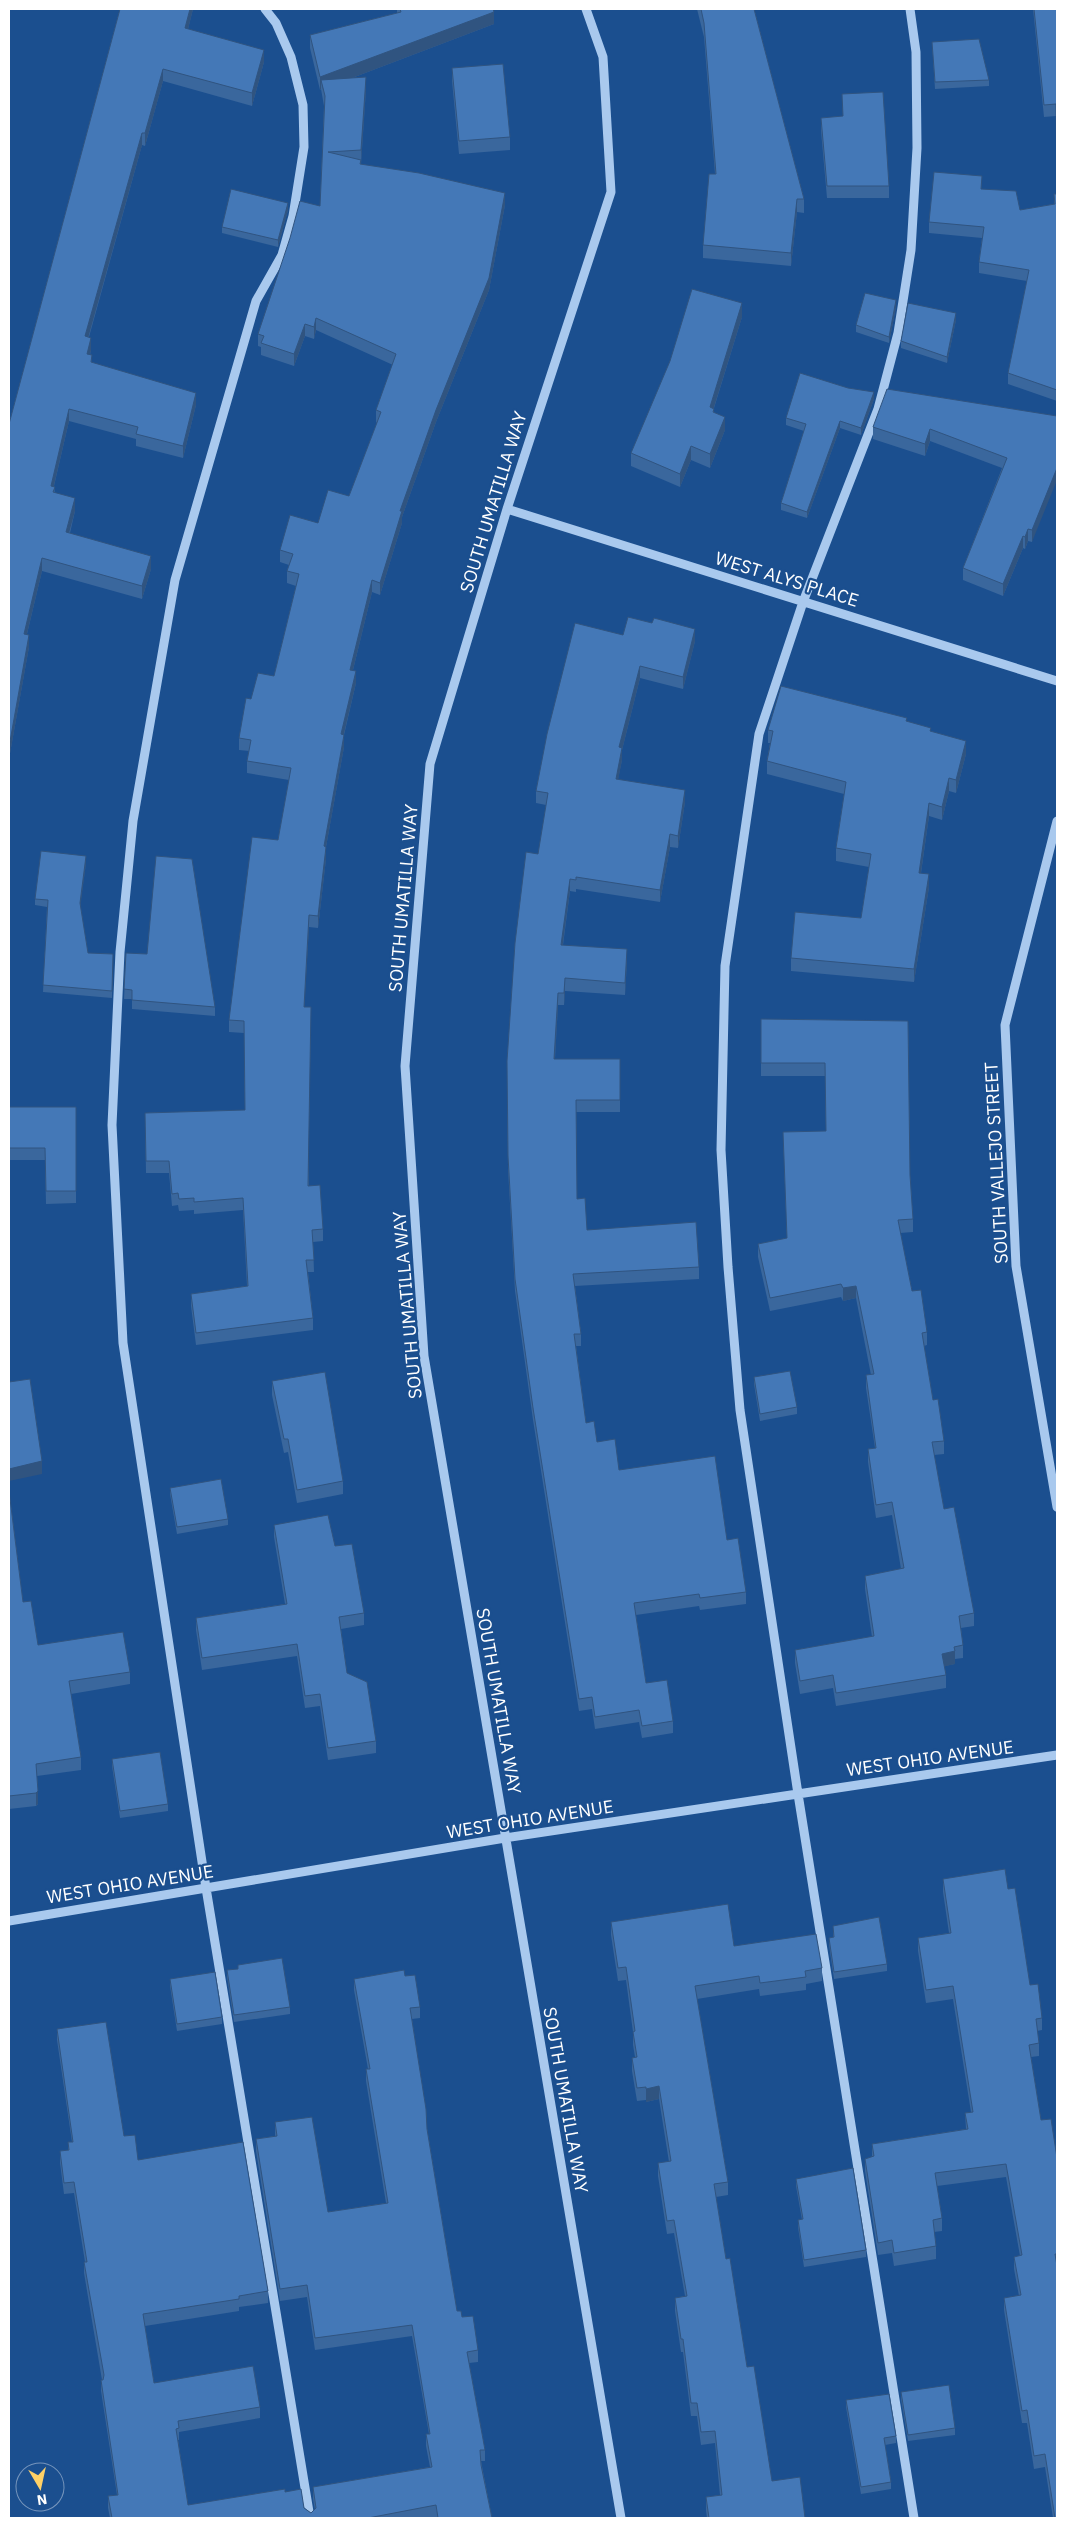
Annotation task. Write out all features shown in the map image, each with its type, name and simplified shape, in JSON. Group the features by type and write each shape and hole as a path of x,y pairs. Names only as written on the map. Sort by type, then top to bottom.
{"street":[{"path":"265,9 276,23 290,57 303,104 304,147 293,216 282,255 256,301 175,580 133,821 120,952 112,1125 123,1343 206,1888 310,2518"},
{"name":"SOUTH UMATILLA WAY","path":"586,9 603,57 610,192 507,509 430,764 406,1066 424,1356 621,2518"},
{"path":"910,9 916,52 917,148 911,250 898,333 878,409 804,602 759,734 742,839 725,966 721,1110 728,1267 740,1410 798,1794 914,2518"},
{"name":"WEST ALYS PLACE","path":"507,509 1057,681"},
{"name":"SOUTH VALLEJO STREET","path":"1057,821 1005,1025 1016,1266 1057,1507"},
{"name":"WEST OHIO AVENUE","path":"9,1921 505,1838 1057,1755"}],"building":[{"path":"120,9 190,9 185,28 264,50 252,93 163,69 145,133 142,133 85,336 91,338 87,354 92,355 91,362 196,393 183,446 136,434 138,427 69,409 51,486 55,487 53,492 75,498 66,532 151,556 142,586 42,558 24,634 29,635 9,747 9,424"},
{"path":"400,9 493,9 494,12 320,77 310,35 401,12"},
{"path":"701,9 754,9 804,199 797,199 791,253 703,245 709,174 716,174 704,23"},
{"path":"1034,9 1057,9 1057,194 1056,104 1044,105"},
{"path":"979,39 989,80 935,82 932,42"},
{"path":"503,64 510,137 459,141 452,68"},
{"path":"366,77 361,150 328,152 361,160 360,164 419,173 505,193 489,278 436,410 400,511 402,511 380,583 372,580 350,670 356,671 341,734 344,735 324,846 326,847 318,916 309,915 304,1007 311,1007 308,1186 320,1185 323,1229 312,1230 314,1260 306,1260 313,1318 196,1333 191,1294 248,1286 243,1198 194,1202 194,1198 179,1199 178,1193 172,1194 169,1161 146,1161 145,1113 245,1110 244,1021 229,1020 252,837 278,840 291,768 247,761 251,740 239,738 246,698 251,699 258,673 274,676 299,574 287,571 293,554 280,550 290,515 318,523 328,490 349,496 381,412 376,410 396,354 316,318 314,327 305,324 294,354 261,343 264,336 258,334 290,238 300,201 320,206 325,96 321,80"},
{"path":"883,92 889,186 827,186 821,118 843,116 842,94"},
{"path":"934,172 982,176 981,189 1016,191 1020,210 1055,204 1054,194 1057,194 1057,390 1008,373 1029,270 979,262 984,227 929,222"},
{"path":"231,189 288,203 278,240 222,227"},
{"path":"692,289 742,303 710,407 714,409 713,412 725,417 710,454 691,446 680,474 631,453 670,361"},
{"path":"865,293 896,300 889,337 856,325"},
{"path":"908,303 956,313 947,357 901,341"},
{"path":"800,373 848,388 874,392 861,428 840,421 807,512 781,503 806,424 786,418"},
{"path":"887,389 1057,416 1057,468 1032,530 1028,529 1025,537 1023,536 1003,584 963,568 1007,458 930,429 925,444 873,427"},
{"path":"628,617 652,623 654,618 695,629 683,677 640,666 619,747 622,748 616,779 685,790 678,836 670,834 660,890 576,877 576,880 570,879 561,945 627,949 625,983 565,978 564,993 558,993 554,1059 620,1059 620,1100 576,1100 577,1199 585,1198 587,1230 696,1222 699,1267 573,1274 581,1334 574,1334 586,1423 594,1421 597,1442 615,1439 619,1470 715,1456 727,1540 738,1538 746,1592 700,1598 699,1594 634,1603 646,1683 667,1680 673,1721 642,1726 639,1710 595,1717 592,1697 579,1699 533,1408 515,1279 508,1156 507,1061 515,943 526,852 538,854 548,793 536,791 547,734 575,623 623,635"},
{"path":"781,686 907,718 906,721 931,728 930,731 966,741 956,780 949,778 942,807 929,803 919,873 929,874 914,969 791,958 795,912 861,918 871,854 836,848 846,782 767,761 773,731 768,730"},
{"path":"41,851 86,856 80,903 88,953 113,954 112,991 43,985 48,900 35,899"},
{"path":"156,856 192,859 215,1007 132,1000 132,990 124,989 126,953 147,954"},
{"path":"761,1019 908,1021 910,1175 913,1219 898,1220 912,1291 921,1290 927,1332 922,1333 933,1400 938,1399 944,1441 932,1442 944,1509 954,1507 974,1613 959,1616 963,1645 954,1647 955,1651 942,1654 946,1675 836,1693 833,1675 800,1681 795,1650 874,1636 865,1576 904,1568 892,1502 876,1505 868,1449 876,1448 866,1375 874,1374 856,1286 843,1288 841,1284 770,1298 758,1244 787,1238 783,1132 826,1131 825,1063 761,1063"},
{"path":"9,1107 76,1107 76,1191 46,1191 45,1148 9,1148"},
{"path":"790,1371 797,1407 760,1414 754,1377"},
{"path":"325,1372 343,1481 297,1490 288,1439 284,1439 272,1381"},
{"path":"30,1379 42,1461 9,1469 9,1382"},
{"path":"221,1479 228,1519 177,1527 170,1488"},
{"path":"9,1491 23,1602 31,1601 38,1645 123,1632 130,1672 69,1681 81,1757 36,1764 38,1791 36,1793 9,1796"},
{"path":"328,1515 335,1546 352,1544 364,1613 339,1617 347,1673 367,1682 376,1741 328,1748 320,1694 305,1696 297,1644 202,1658 196,1618 287,1604 274,1525"},
{"path":"160,1752 168,1804 120,1811 112,1759"},
{"path":"1005,1869 1008,1889 1015,1888 1030,1985 1038,1984 1042,2018 1036,2019 1039,2043 1029,2045 1041,2120 1051,2119 1057,2158 1057,2254 1055,2254 1057,2266 1057,2518 1055,2518 1045,2454 1034,2456 1027,2410 1022,2411 1004,2298 1021,2295 1014,2257 1022,2255 1006,2164 935,2173 942,2218 933,2220 936,2246 894,2253 892,2240 878,2243 865,2159 874,2156 872,2144 968,2129 965,2113 973,2112 953,1986 926,1990 918,1938 951,1933 943,1879"},
{"path":"728,1904 734,1946 816,1934 822,1968 805,1971 806,1977 760,1983 759,1976 695,1986 728,2182 714,2184 726,2259 730,2258 747,2367 754,2366 772,2481 800,2477 805,2518 709,2518 706,2497 722,2495 715,2431 701,2432 697,2403 691,2403 683,2339 681,2339 675,2298 687,2296 674,2220 667,2221 658,2163 671,2161 659,2086 646,2089 646,2087 637,2088 632,2058 637,2057 633,2032 635,2031 626,1967 618,1968 611,1922"},
{"path":"879,1917 887,1964 834,1972 829,1938 834,1937 833,1926"},
{"path":"282,1958 290,2007 234,2015 227,1970 238,1969 238,1965"},
{"path":"404,1970 405,1976 415,1975 420,2007 410,2008 426,2109 427,2129 457,2311 461,2311 462,2317 473,2316 478,2350 467,2352 485,2450 480,2450 481,2465 492,2518 438,2518 436,2505 368,2518 112,2518 108,2496 118,2495 101,2380 103,2380 104,2375 84,2262 87,2262 74,2182 64,2183 60,2151 69,2150 68,2142 73,2142 57,2029 106,2022 124,2136 135,2135 138,2160 243,2142 268,2291 239,2296 239,2299 143,2314 154,2383 253,2366 260,2407 178,2421 179,2428 176,2429 188,2505 285,2489 285,2492 301,2489 304,2508 311,2513 316,2508 313,2487 432,2467 426,2434 430,2434 412,2325 315,2338 307,2285 280,2289 256,2139 277,2136 275,2122 312,2117 328,2212 388,2203 366,2069 370,2069 354,1979"},
{"path":"215,1972 222,2017 177,2024 170,1979"},
{"path":"853,2168 866,2250 804,2260 798,2220 803,2219 796,2179"},
{"path":"949,2385 955,2428 908,2435 901,2392"},
{"path":"889,2394 896,2436 884,2438 891,2482 861,2487 846,2400"}]}
